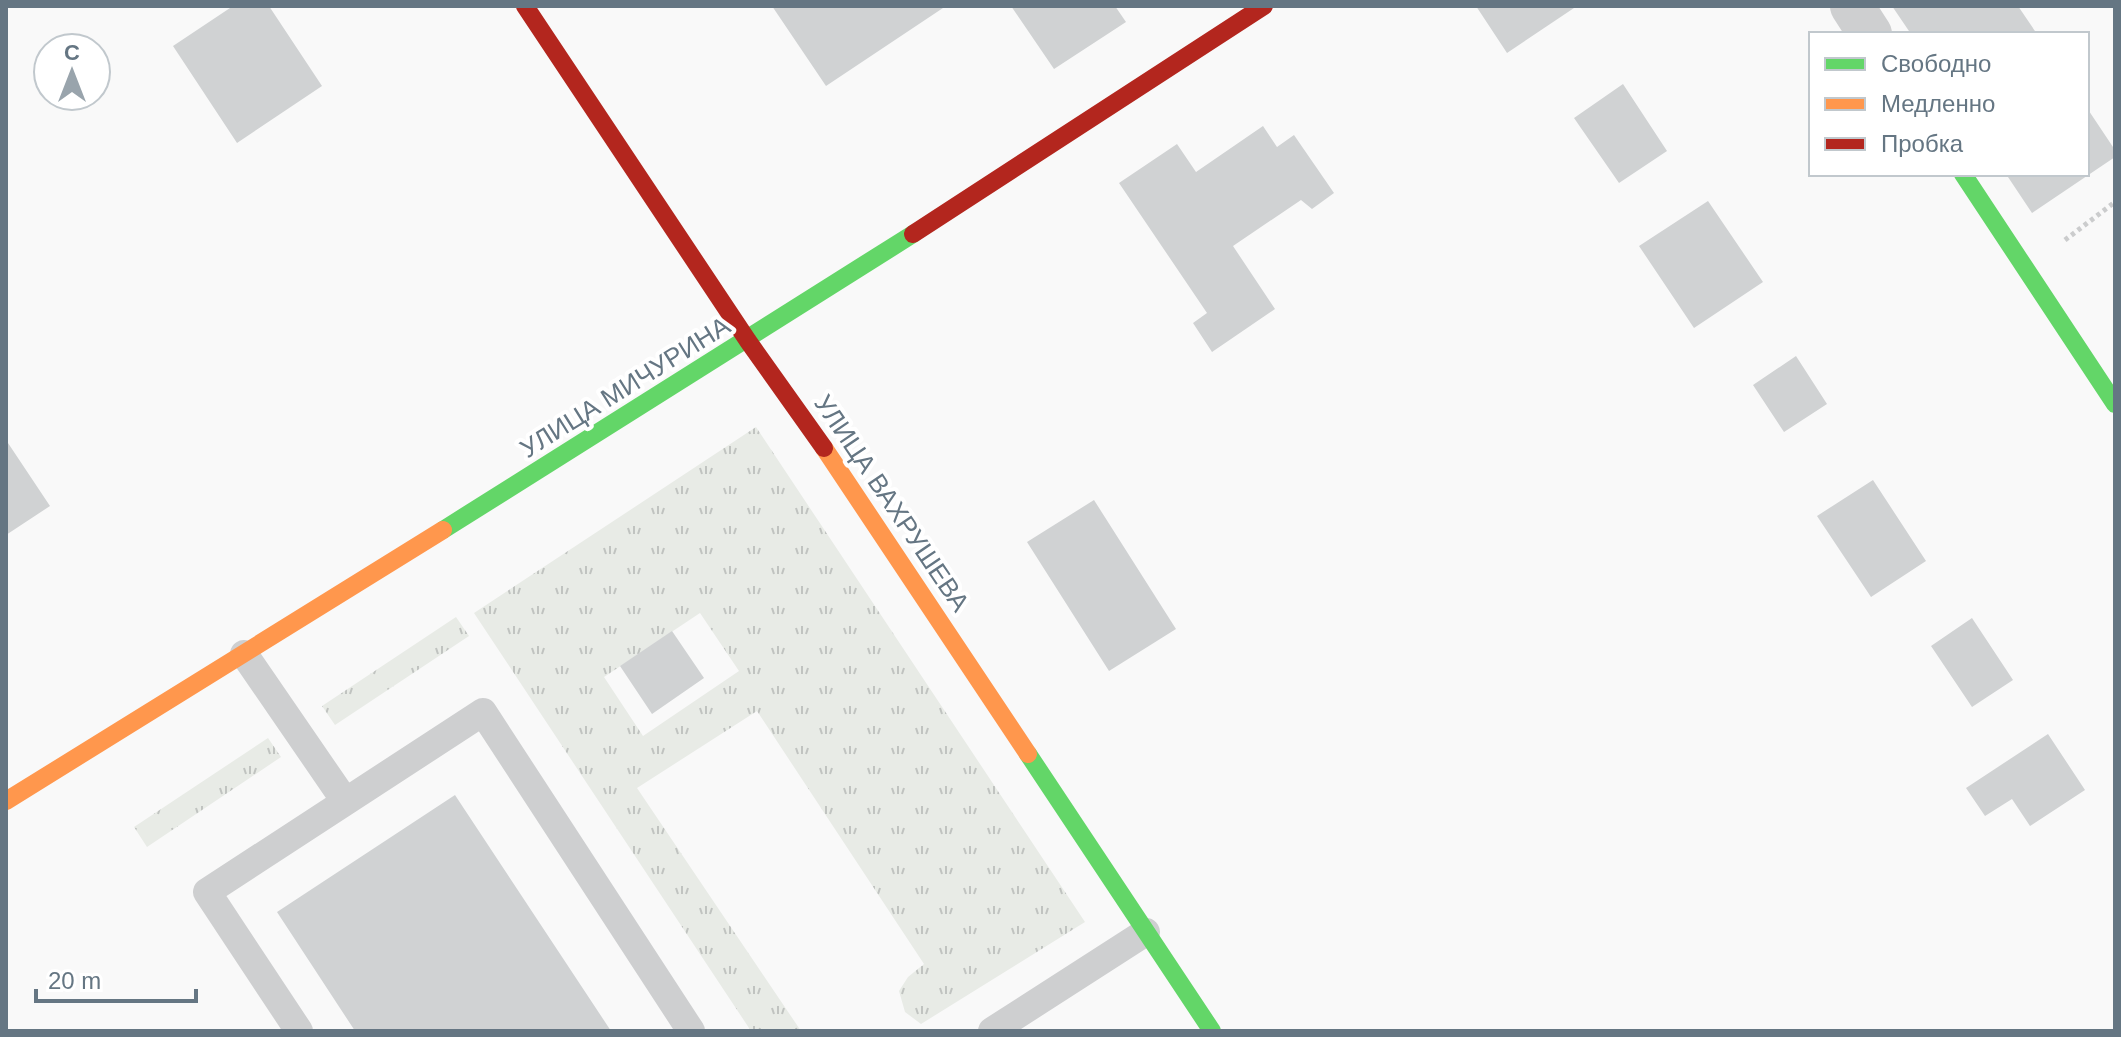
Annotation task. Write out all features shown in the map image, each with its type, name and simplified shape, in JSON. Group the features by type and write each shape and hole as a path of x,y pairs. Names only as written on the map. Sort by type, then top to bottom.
{"street":[{"name":"УЛИЦА ВАХРУШЕВА","path":"525,6 748,341 777,377 1212,1031"},
{"name":"УЛИЦА МИЧУРИНА","path":"6,801 748,341 1264,6"},
{"path":"1852,6 1869,32"},
{"path":"1964,176 2115,404"}],"lane":[{"path":"244,654 345,801"},
{"path":"299,1031 207,892 483,712 691,1031"},
{"path":"992,1031 1146,932"}],"path":[{"path":"2026,269 2115,202"}],"green space":[{"path":"756,427 1085,922 921,1024 905,1012 899,991 908,977 924,964 757,711 637,788 801,1031 751,1031 474,613","holes":["700,613 739,671 643,736 604,677"]},
{"path":"456,617 469,636 335,725 322,706"},
{"path":"268,738 281,757 147,847 134,827"}],"building":[{"path":"233,6 269,6 322,86 237,143 173,46"},
{"path":"772,6 946,6 826,86"},
{"path":"1011,6 1115,6 1126,22 1054,69"},
{"path":"1476,6 1572,6 1574,8 1507,53"},
{"path":"1892,6 2018,6 2036,32 1910,32"},
{"path":"1623,84 1667,151 1619,183 1574,118"},
{"path":"2089,111 2115,150 2115,157 2089,175"},
{"path":"1263,126 1277,147 1294,135 1334,193 1312,209 1301,200 1233,246 1275,309 1212,352 1193,323 1207,313 1119,183 1177,144 1196,172"},
{"path":"2007,176 2087,176 2032,213"},
{"path":"1708,201 1763,282 1694,328 1639,246"},
{"path":"1796,356 1827,404 1784,432 1753,385"},
{"path":"6,440 50,506 6,535"},
{"path":"1873,480 1926,561 1871,597 1817,516"},
{"path":"1094,500 1176,629 1109,671 1027,542"},
{"path":"1972,618 2013,680 1972,707 1931,646"},
{"path":"672,631 704,678 652,714 620,666"},
{"path":"2048,734 2085,790 2030,826 2012,799 1985,816 1966,788"},
{"path":"455,795 611,1031 355,1031 277,912"}],"traffic: fast":[{"path":"1964,176 2115,404"},
{"path":"443,530 913,234"},
{"path":"1028,754 1212,1031"}],"traffic: slow":[{"path":"824,448 1028,754"},
{"path":"6,801 443,530"}],"traffic: jam":[{"path":"525,6 748,341 824,448"},
{"path":"913,234 1264,6"}]}
